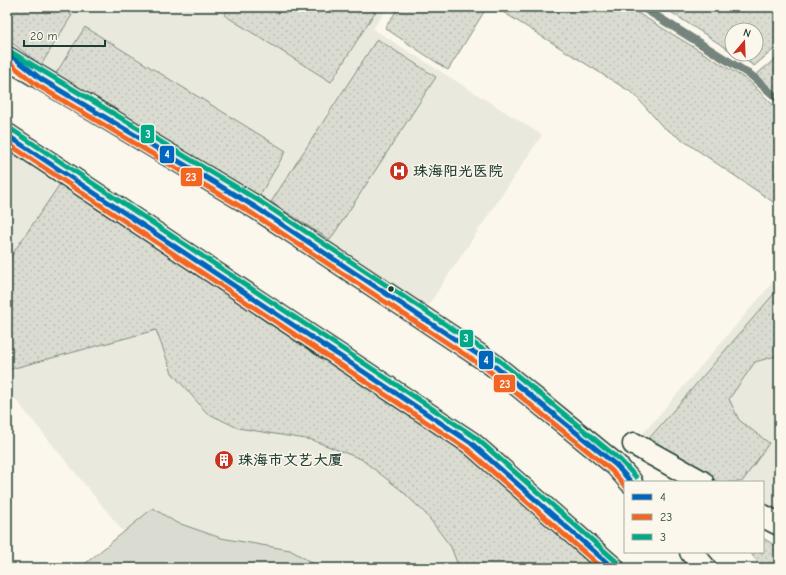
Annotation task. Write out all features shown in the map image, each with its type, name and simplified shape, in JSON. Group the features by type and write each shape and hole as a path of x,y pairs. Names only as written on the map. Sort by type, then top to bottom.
{"main road":[{"path":"7,52 41,79"},
{"path":"7,58 257,208 492,364 616,465 630,481"},
{"path":"7,135 471,443 612,568"},
{"path":"634,444 700,481"},
{"path":"764,516 779,524"},
{"path":"693,553 705,568"}],"shaded area":[{"path":"7,7 388,7 373,29 542,135 421,316 7,52"},
{"path":"7,7 61,7 72,15 41,65 7,39"},
{"path":"230,7 367,7 375,12 331,82 224,15"},
{"path":"399,7 487,7 448,70 385,28"},
{"path":"495,7 628,7 749,81 779,111 779,206 662,126 634,94"},
{"path":"663,7 771,7 779,12 779,45 764,58 764,22 724,22 724,47"},
{"path":"85,27 286,151 257,200 55,75"},
{"path":"377,39 436,77 330,240 271,202"},
{"path":"779,54 779,101 753,76"},
{"path":"779,56 779,97 756,75"},
{"path":"748,62 759,62 754,66"},
{"name":"珠海市文艺大厦","path":"7,135 612,568 153,568 7,389"},
{"path":"62,181 463,448 599,568 459,568 451,547 426,514 401,490 361,459 312,440 238,428 207,413 172,373 156,330 7,370 7,262"},
{"path":"779,275 779,524 764,516 764,481 701,481 634,444"},
{"path":"779,288 779,355 755,362 729,399 739,420 769,443 743,481 717,481 647,441"},
{"path":"153,508 175,522 221,538 290,550 321,568 80,568"},
{"path":"764,539 779,548 779,568 762,568 751,553 764,553"}],"waterway":[{"path":"642,7 752,76 779,100"}],"transit line":[{"name":"4","path":"7,52 41,79 257,208 492,364 616,465 630,481"},
{"name":"3","path":"11,52 261,202 496,358 620,460 636,477"},
{"name":"23","path":"7,61 37,85 253,214 488,370 611,470 624,485"},
{"name":"3","path":"11,129 475,437 618,563"},
{"name":"4","path":"7,135 471,443 613,568"},
{"name":"23","path":"7,143 467,449 602,568"}],"place":[{"name":"珠海阳光医院","path":"399,171"},
{"name":"珠海市文艺大厦","path":"224,460"}]}
